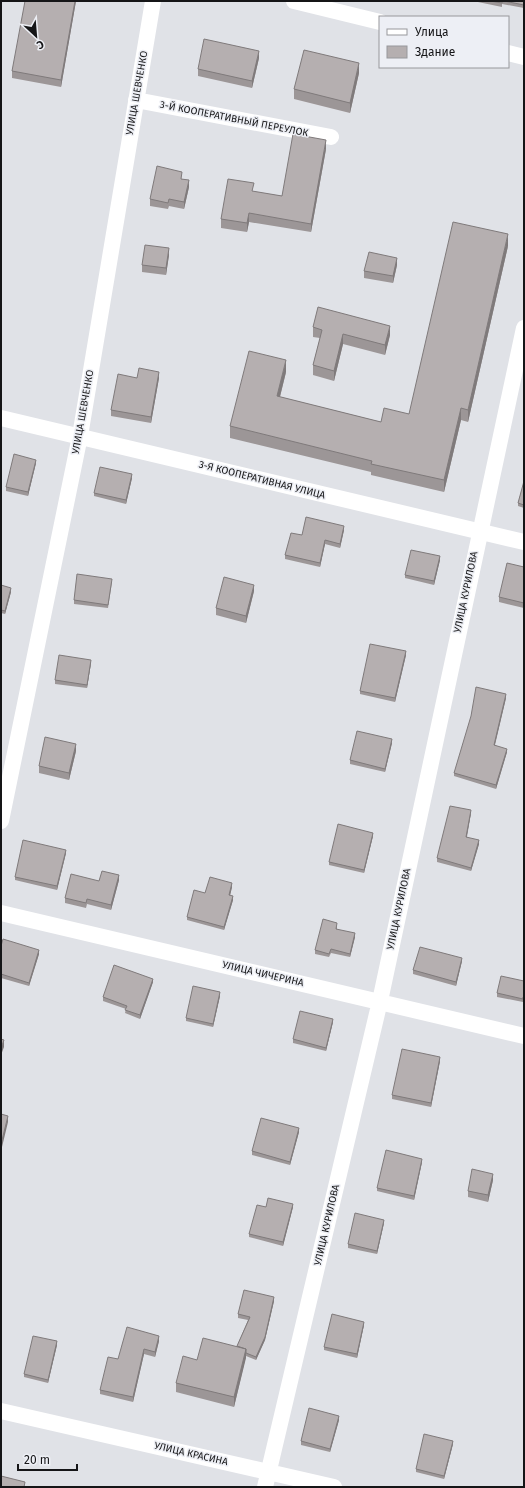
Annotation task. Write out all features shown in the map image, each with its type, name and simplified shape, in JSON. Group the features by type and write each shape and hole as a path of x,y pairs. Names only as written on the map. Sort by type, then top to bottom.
{"street":[{"name":"УЛИЦА ШЕВЧЕНКО","path":"1,821 80,436 153,1"},
{"path":"294,1 379,22"},
{"path":"509,53 524,57"},
{"name":"3-Й КООПЕРАТИВНЫЙ ПЕРЕУЛОК","path":"136,100 331,137"},
{"name":"УЛИЦА КУРИЛОВА","path":"267,1480 380,1001 479,532 524,328"},
{"name":"3-Я КООПЕРАТИВНАЯ УЛИЦА","path":"1,418 524,542"},
{"name":"УЛИЦА ЧИЧЕРИНА","path":"1,913 524,1036"},
{"name":"УЛИЦА КРАСИНА","path":"1,1411 267,1480 334,1487"}],"building":[{"path":"25,1 75,1 61,80 12,71"},
{"path":"490,1 502,1 502,3"},
{"path":"504,1 524,1 524,5"},
{"path":"204,39 259,51 252,81 198,69"},
{"path":"304,50 359,63 350,103 294,89"},
{"path":"293,134 326,140 311,224 249,213 247,223 221,219 228,179 254,183 252,191 282,196"},
{"path":"157,166 182,172 181,179 189,180 184,202 169,199 168,203 150,199"},
{"path":"453,222 508,234 468,410 461,408 444,480 371,464 372,461 230,426 249,351 286,360 277,396 381,422 384,408 409,414"},
{"path":"145,245 169,248 166,268 142,265"},
{"path":"369,252 397,258 393,276 364,271"},
{"path":"318,307 390,326 385,345 343,334 334,371 313,365 322,330 313,327"},
{"path":"139,368 159,372 151,417 111,410 118,374 137,378"},
{"path":"14,454 36,460 28,492 6,487"},
{"path":"100,467 132,474 126,500 94,493"},
{"path":"524,481 524,505 518,503"},
{"path":"306,517 344,526 340,544 325,540 320,563 285,555 291,533 302,535"},
{"path":"411,550 440,556 434,581 405,575"},
{"path":"507,563 524,567 524,603 499,597"},
{"path":"77,574 112,579 108,605 74,600"},
{"path":"224,577 254,585 246,616 216,608"},
{"path":"1,585 11,588 5,611 1,610"},
{"path":"370,644 406,651 395,698 360,691"},
{"path":"59,655 91,660 87,685 55,680"},
{"path":"476,687 506,694 494,745 507,749 496,785 454,773 471,716"},
{"path":"357,731 392,739 385,769 350,760"},
{"path":"45,737 76,744 69,773 39,766"},
{"path":"450,806 471,810 466,837 479,840 471,868 437,858"},
{"path":"338,824 373,833 364,870 329,862"},
{"path":"23,840 66,850 57,886 15,877"},
{"path":"102,871 119,875 111,905 87,899 86,903 65,898 71,874 99,881"},
{"path":"210,877 232,883 229,895 233,896 224,927 187,917 194,890 205,893"},
{"path":"323,919 337,923 336,929 355,933 350,954 331,949 329,954 315,950"},
{"path":"3,939 39,950 29,983 1,974 1,946"},
{"path":"420,947 462,958 456,982 413,970"},
{"path":"114,965 153,979 140,1015 125,1010 127,1006 103,997"},
{"path":"501,976 524,981 523,999 497,993"},
{"path":"193,986 220,992 213,1024 186,1018"},
{"path":"300,1011 333,1019 326,1048 293,1039"},
{"path":"1,1039 4,1040 1,1048"},
{"path":"402,1049 440,1057 431,1103 392,1095"},
{"path":"1,1114 8,1116 2,1140 1,1140"},
{"path":"261,1118 299,1128 290,1162 252,1151"},
{"path":"386,1150 422,1159 414,1196 377,1188"},
{"path":"472,1169 493,1174 488,1195 468,1191"},
{"path":"268,1198 293,1204 283,1242 249,1234 257,1205 266,1207"},
{"path":"355,1213 384,1220 377,1251 348,1244"},
{"path":"244,1290 274,1297 265,1337 256,1357 246,1353 246,1349 237,1346 250,1317 238,1314"},
{"path":"332,1314 364,1322 357,1354 324,1347"},
{"path":"127,1327 159,1336 155,1352 144,1349 133,1397 100,1390 108,1357 118,1359"},
{"path":"33,1336 57,1341 48,1380 24,1374"},
{"path":"203,1338 246,1349 234,1397 176,1383 183,1356 197,1360"},
{"path":"309,1408 339,1416 330,1449 301,1441"},
{"path":"424,1434 453,1441 444,1476 416,1469"},
{"path":"1,1476 25,1482 24,1487 1,1487"}]}
